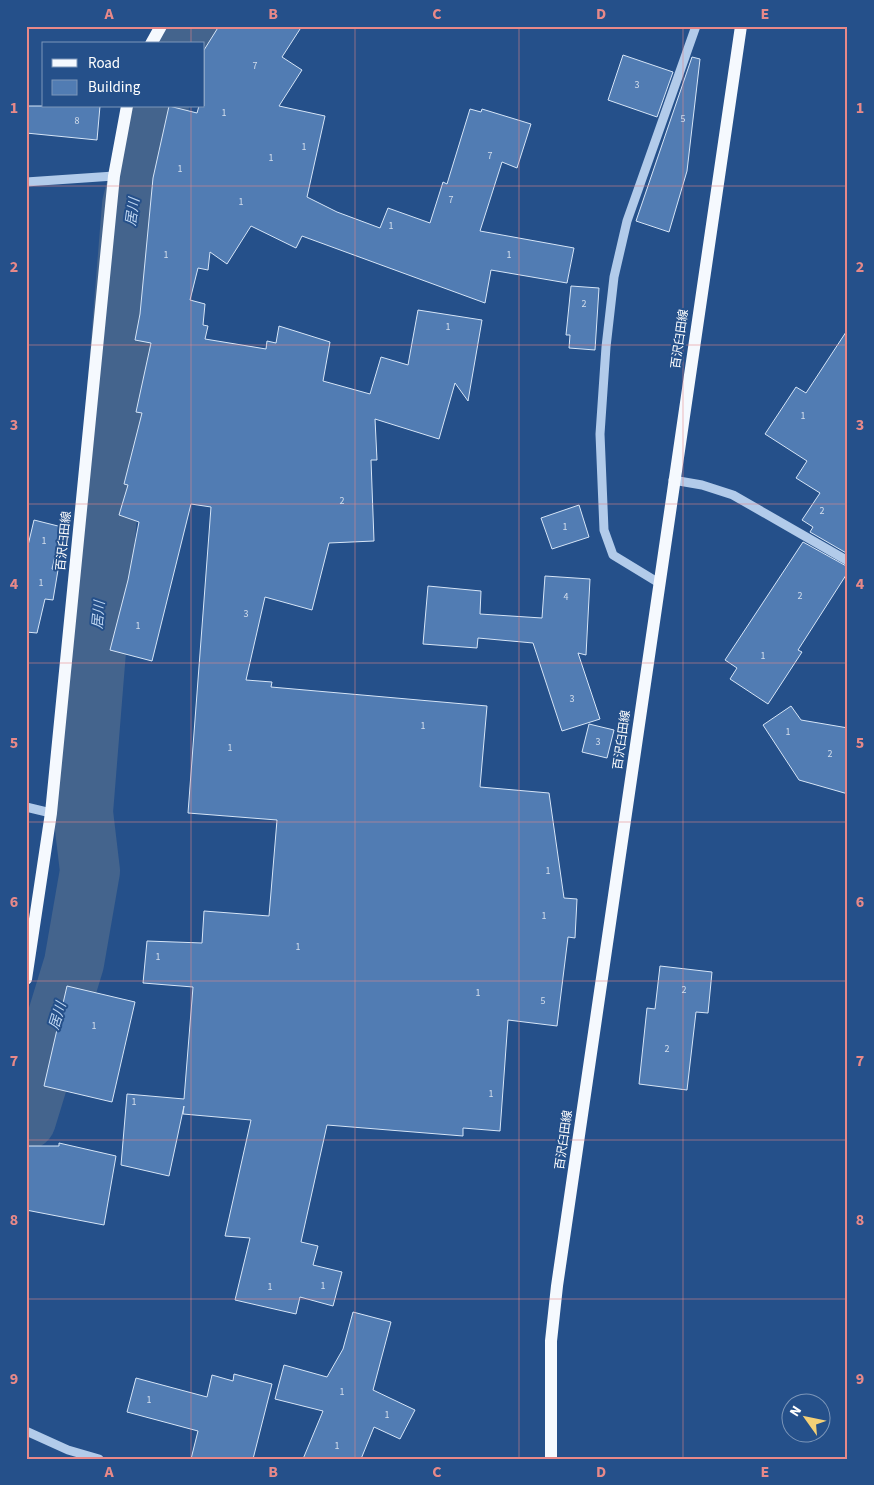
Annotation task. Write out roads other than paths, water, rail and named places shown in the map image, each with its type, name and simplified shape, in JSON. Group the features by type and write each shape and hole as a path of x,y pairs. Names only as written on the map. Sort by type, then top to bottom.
{"main road":[{"path":"152,42 161,26"},
{"name":"百沢臼田線","path":"551,1459 551,1341 557,1286 673,480 741,26"},
{"name":"百沢臼田線","path":"26,979 51,813 114,176 126,108"}],"street":[{"path":"659,583 613,555 604,530 600,434 606,347 614,276 627,221 696,26"},
{"path":"26,182 114,176"},
{"path":"673,480 702,485 732,495 828,552 848,561"},
{"path":"26,807 51,813"},
{"path":"26,1431 67,1455 100,1459"}],"waterway":[{"name":"居川","path":"188,42 200,26"},
{"name":"居川","path":"26,1120 74,963 90,871 83,812 132,205 152,124 158,108"}]}
